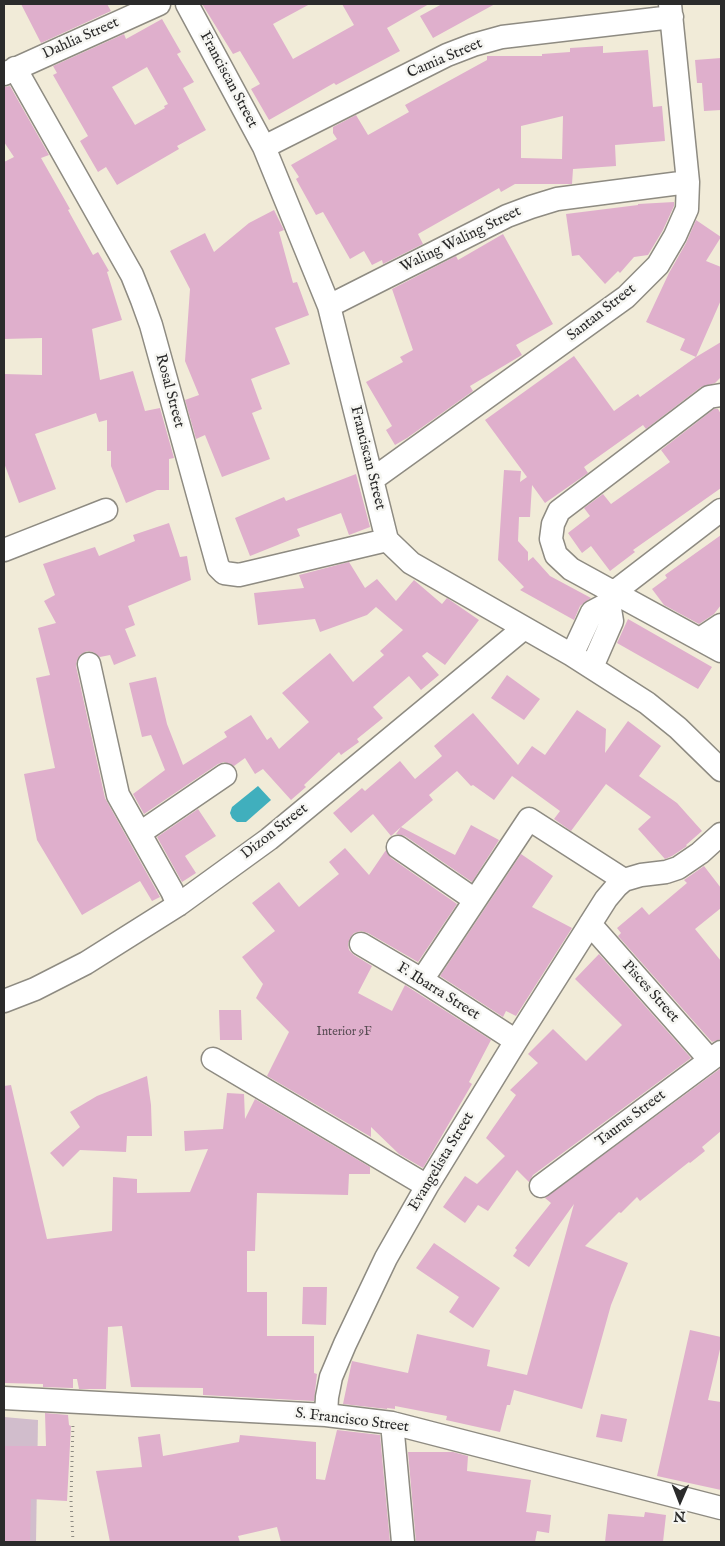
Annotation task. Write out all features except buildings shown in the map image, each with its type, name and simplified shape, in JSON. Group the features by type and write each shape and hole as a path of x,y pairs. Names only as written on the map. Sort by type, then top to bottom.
{"street":[{"name":"Dahlia Street","path":"10,71 159,4"},
{"name":"Franciscan Street","path":"187,4 264,147 329,306 387,540"},
{"name":"Camia Street","path":"264,147 447,55 473,45 502,37 671,11"},
{"name":"Santan Street","path":"373,479 626,297 658,265 676,236 687,209 688,182 671,11"},
{"name":"Rosal Street","path":"10,71 132,275 151,325 218,568 224,573 239,575 387,540"},
{"name":"Waling Waling Street","path":"329,306 507,216 531,206 557,199 688,182"},
{"path":"721,395 710,397 559,511 552,524 551,539 556,555 571,569 611,598 721,651"},
{"path":"4,550 106,510"},
{"path":"572,655 592,612 721,510"},
{"path":"387,540 411,562 572,655 647,702 678,728 721,770"},
{"path":"592,668 612,621 611,598"},
{"path":"700,640 721,625"},
{"name":"Dizon Street","path":"4,1002 35,989 86,963 178,905 269,839 524,628"},
{"path":"89,664 118,795 178,905"},
{"path":"140,833 225,775"},
{"path":"422,980 529,819 624,880 678,868 719,841"},
{"path":"398,847 475,900"},
{"name":"Evangelista Street","path":"326,1415 331,1377 386,1258 427,1186 516,1041 611,892 624,880"},
{"name":"Pisces Street","path":"590,924 716,1056"},
{"name":"F. Ibarra Street","path":"361,944 422,980 516,1041"},
{"name":"Taurus Street","path":"541,1186 716,1056"},
{"path":"213,1059 427,1186"},
{"name":"S. Francisco Street","path":"4,1398 326,1415 392,1423 721,1508"},
{"path":"392,1423 403,1542"}],"path":[{"path":"73,1542 71,1500 74,1401"}],"shaded area":[{"path":"4,1417 38,1420 36,1542 4,1542"}],"water":[{"path":"258,786 271,800 246,822 237,822 230,813 232,807"}]}
